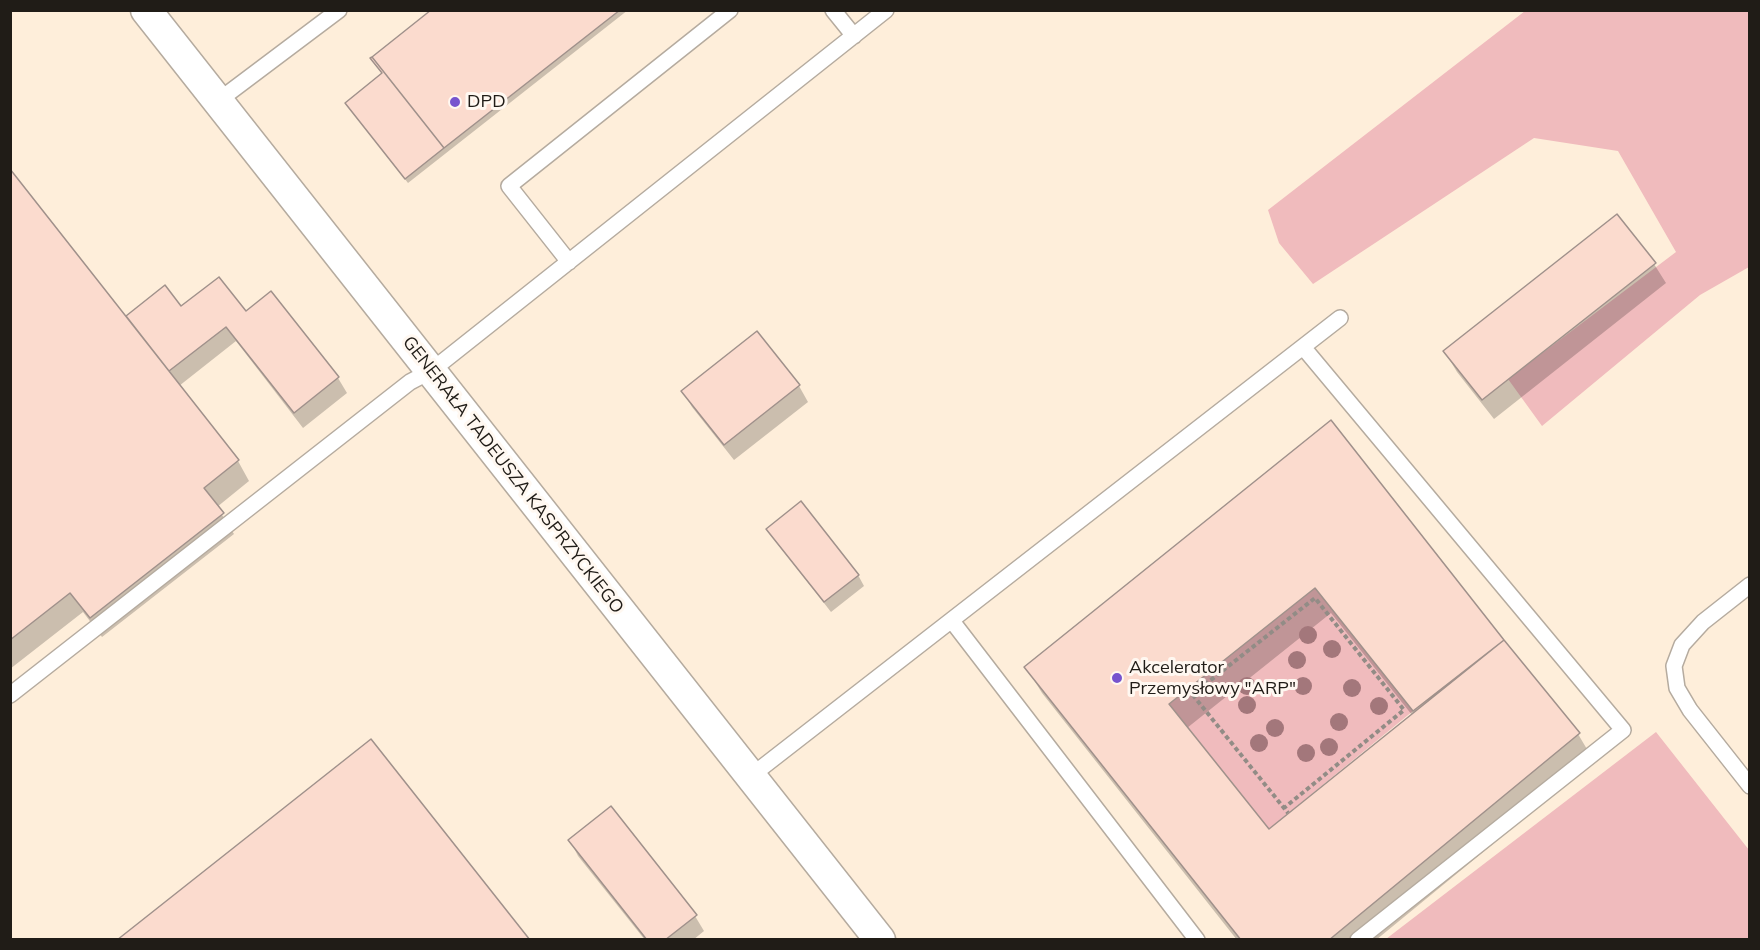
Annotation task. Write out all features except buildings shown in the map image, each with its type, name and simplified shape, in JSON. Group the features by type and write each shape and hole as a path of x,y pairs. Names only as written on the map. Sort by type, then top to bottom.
{"street":[{"name":"GENERAŁA TADEUSZA KASPRZYCKIEGO","path":"146,10 880,939"}],"lane":[{"path":"218,101 339,10"},
{"path":"569,262 509,186 730,10"},
{"path":"833,10 854,36"},
{"path":"10,695 410,382 431,371 886,10"},
{"path":"751,777 1340,318"},
{"path":"1303,347 1623,730 1358,939"},
{"path":"1749,585 1703,622 1682,645 1674,666 1677,688 1690,710 1749,786"},
{"path":"952,621 1197,939"}],"path":[{"path":"1193,694 1315,598 1404,710 1284,808"},
{"path":"1188,689 1288,813"}],"shaded area":[{"path":"10,11 1749,11 1749,939 11,939"},
{"path":"1525,11 1749,11 1749,267 1700,295 1542,426 1508,379 1676,252 1618,151 1534,138 1313,284 1279,243 1268,210"},
{"path":"1315,588 1413,711 1269,829 1169,704"},
{"path":"1656,732 1749,850 1749,939 1386,939"}],"place":[{"name":"DPD","path":"455,102"},
{"name":"Akcelerator Przemysłowy \"ARP\"","path":"1117,678"}]}
